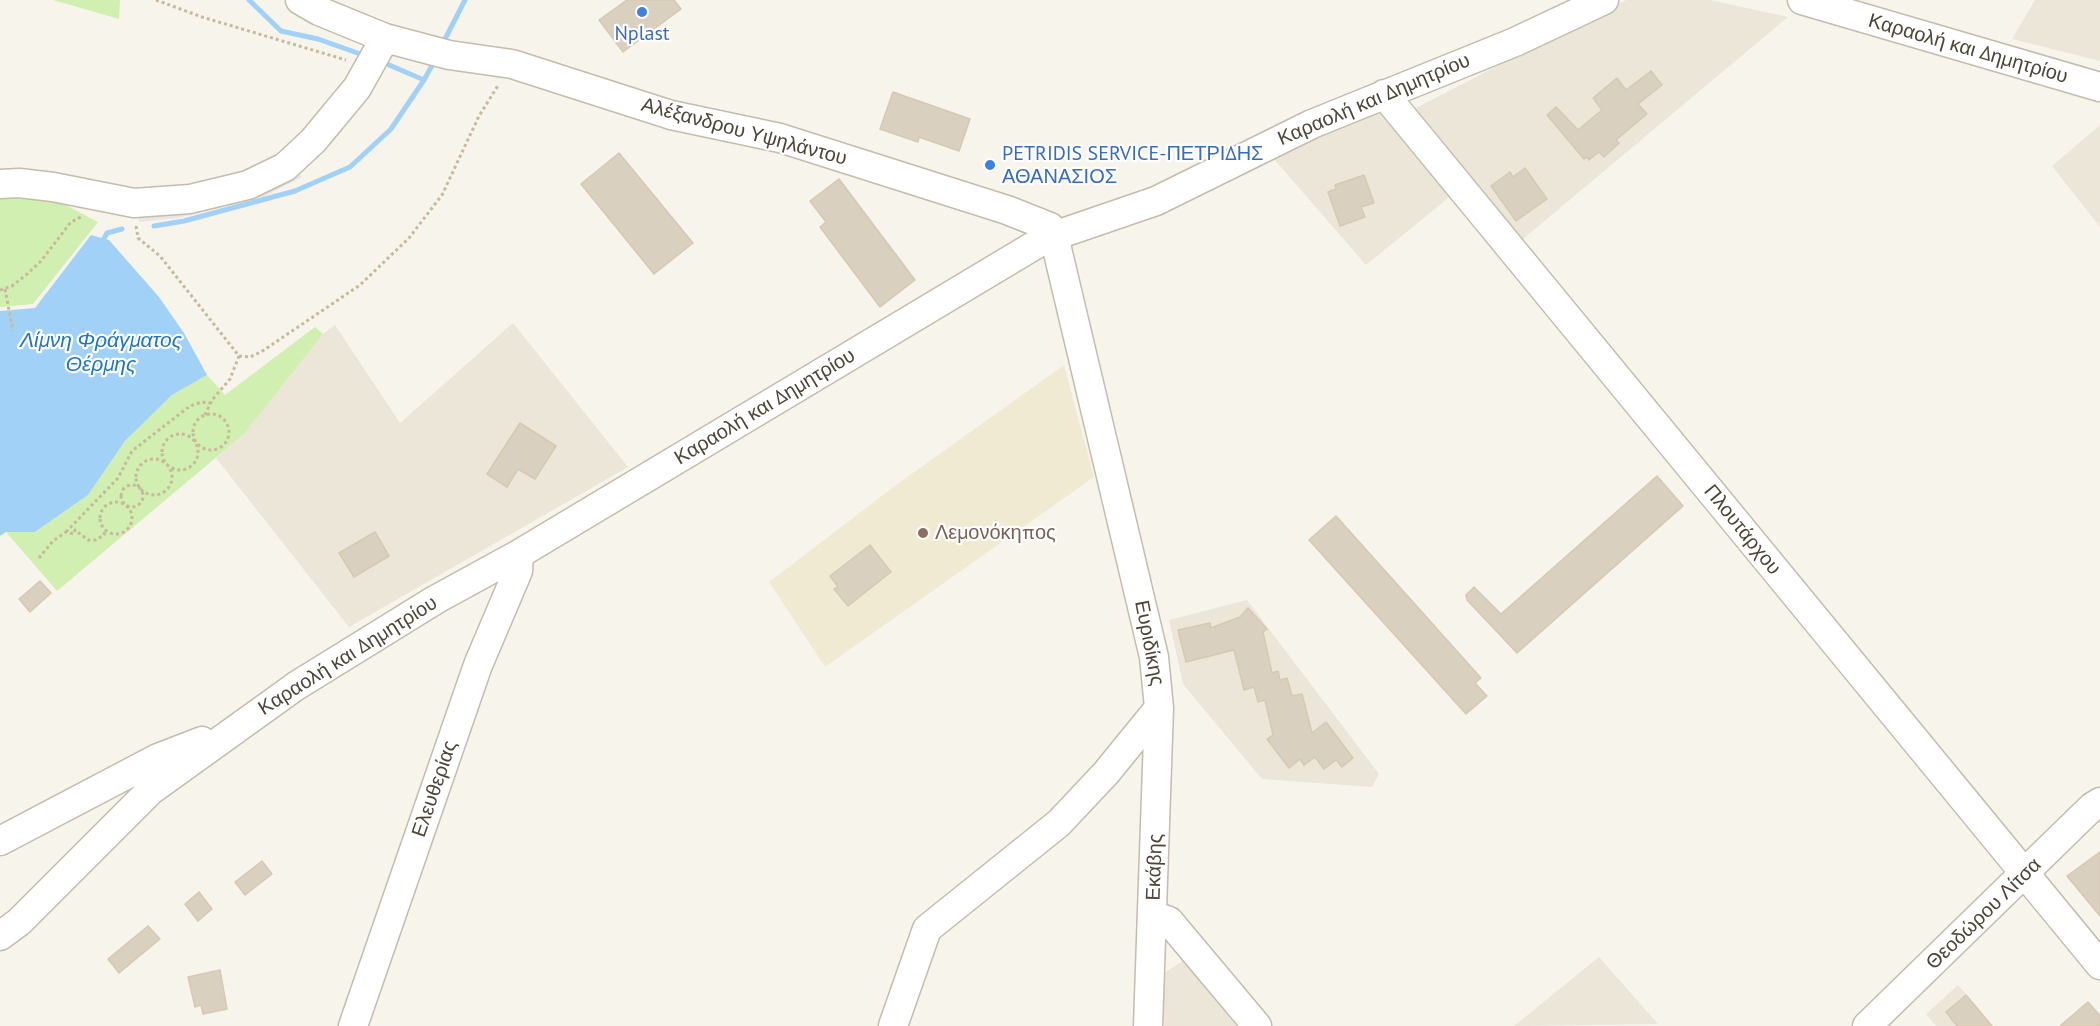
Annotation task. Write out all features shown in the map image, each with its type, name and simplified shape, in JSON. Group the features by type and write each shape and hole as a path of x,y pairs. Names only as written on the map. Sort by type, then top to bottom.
{"street":[{"name":"Αλέξανδρου Υψηλάντου","path":"300,0 319,11 385,38 437,51 512,64 671,115 791,141 1007,210 1050,227 1054,236"},
{"name":"Καραολή και Δημητρίου","path":"0,936 19,922 150,791 234,729 351,650 519,554 1054,236 1156,201 1312,124 1515,42 1604,0"},
{"name":"Καραολή και Δημητρίου","path":"1802,0 1888,12 2100,87"},
{"path":"0,184 19,183 53,188 130,215 248,185 285,167 313,141 333,118 370,67 385,38"},
{"name":"Πλουτάρχου","path":"1384,94 2100,966"},
{"name":"Ευριδίκης","path":"893,1026 927,929 1059,823 1106,773 1159,708 1154,657 1054,236"},
{"name":"Ελευθερίας","path":"353,1026 478,665 518,571 519,554"},
{"name":"Εκάβης","path":"1148,1026 1159,708"},
{"path":"0,841 158,758 234,729"},
{"name":"Θεοδώρου Λίτσα","path":"1867,1026 2092,807 2100,802"},
{"path":"1153,915 1169,921 1257,1026"}],"path":[{"path":"156,0 202,17 370,67"},
{"path":"0,290 26,275 41,261 71,222 130,215 239,356 250,357 261,352 360,285 408,238 442,195 479,116 512,64"},
{"path":"5,288 13,331"},
{"path":"66,532 74,534 75,530 88,540 96,540 104,535 105,530 100,516 105,506 115,502 125,506 135,506 141,502 137,475 141,465 151,460 179,470 190,466 197,456 194,427 230,379 239,356"},
{"path":"39,558 53,541 66,532 118,478 132,451 190,406 201,402 210,403"},
{"path":"105,530 119,533 128,528 131,518 121,495 124,489 134,486 154,495 165,492 172,482 162,449 167,439 183,435 207,450 219,449 229,434 222,418 205,415"}],"shaded area":[{"path":"1626,0 1710,0 1788,17 1517,244 1410,111"},
{"path":"2035,0 2100,0 2100,61 2012,39"},
{"path":"1380,109 1452,195 1366,265 1273,158"},
{"path":"2100,125 2100,227 2052,166"},
{"path":"296,168 302,177 263,197 178,218 139,222 138,210"},
{"path":"513,323 628,467 349,627 216,458 244,434 323,334 335,325 400,423"},
{"name":"Λεμονόκηπος","path":"1064,365 1094,477 825,667 769,582 896,485"},
{"path":"1247,600 1379,774 1372,787 1262,779 1183,684 1169,620"},
{"path":"1599,957 1658,1024 1514,1026"},
{"path":"1183,961 1236,1026 1164,1026 1164,973"},
{"path":"1958,985 1993,1026 1936,1026 1926,1014"}],"green space":[{"path":"53,0 120,0 119,19"},
{"path":"0,197 60,202 98,222 33,304 0,307"},
{"path":"315,327 323,334 244,434 57,591 6,532 35,532 88,495 125,441 172,395 207,375 225,395"}],"water":[{"name":"Λίμνη Φράγματος Θέρμης","path":"91,235 109,240 159,297 184,333 207,375 172,395 125,441 88,495 35,532 6,532 0,536 0,311 35,308"}],"building":[{"path":"627,0 674,0 681,9 623,52 599,20"},
{"path":"1651,71 1662,85 1638,104 1647,114 1616,140 1619,143 1604,157 1599,152 1589,160 1587,157 1584,159 1547,115 1556,107 1578,130 1602,110 1593,98 1617,78 1626,90"},
{"path":"893,92 970,119 959,151 919,137 918,142 880,129"},
{"path":"619,153 693,243 654,274 581,184"},
{"path":"1525,168 1547,199 1516,221 1491,186 1510,172 1513,177"},
{"path":"1364,175 1374,203 1361,207 1365,217 1340,226 1328,192 1336,189 1335,185"},
{"path":"839,179 915,280 880,307 820,227 826,222 810,201"},
{"path":"520,423 556,446 535,479 518,469 507,487 487,474"},
{"path":"1657,476 1683,506 1517,653 1467,600 1466,595 1474,587 1501,614"},
{"path":"1336,516 1481,678 1475,683 1487,696 1466,714 1309,540"},
{"path":"375,532 389,556 354,577 339,553"},
{"path":"870,545 891,572 848,606 834,589 838,587 830,576"},
{"path":"40,581 51,593 30,612 19,599"},
{"path":"1248,608 1267,629 1263,632 1272,673 1278,671 1280,680 1287,678 1292,696 1302,694 1312,733 1326,722 1353,758 1342,767 1336,760 1324,769 1315,757 1304,765 1300,759 1289,768 1267,739 1273,735 1265,700 1258,702 1254,687 1244,690 1234,650 1186,662 1178,630 1210,623 1211,628 1240,617"},
{"path":"2100,852 2100,916 2067,876"},
{"path":"262,861 272,874 245,895 235,882"},
{"path":"199,892 212,909 198,921 185,904"},
{"path":"148,926 160,939 119,973 108,959"},
{"path":"220,970 227,1009 203,1014 201,1005 195,1007 188,977"},
{"path":"1966,995 1992,1026 1957,1026 1946,1012"},
{"path":"2088,1002 2100,1016 2100,1026 2060,1026"}],"waterway":[{"path":"249,0 281,31 318,39 366,56"},
{"path":"443,43 465,0"},
{"path":"154,226 184,221 295,191 350,167 391,129 435,60"},
{"path":"380,61 424,80"},
{"path":"102,242 107,233 122,229"}],"place":[{"name":"Nplast","path":"642,12"},
{"name":"PETRIDIS SERVICE-ΠΕΤΡΙΔΗΣ ΑΘΑΝΑΣΙΟΣ","path":"990,165"},
{"name":"Λεμονόκηπος","path":"923,533"}]}
